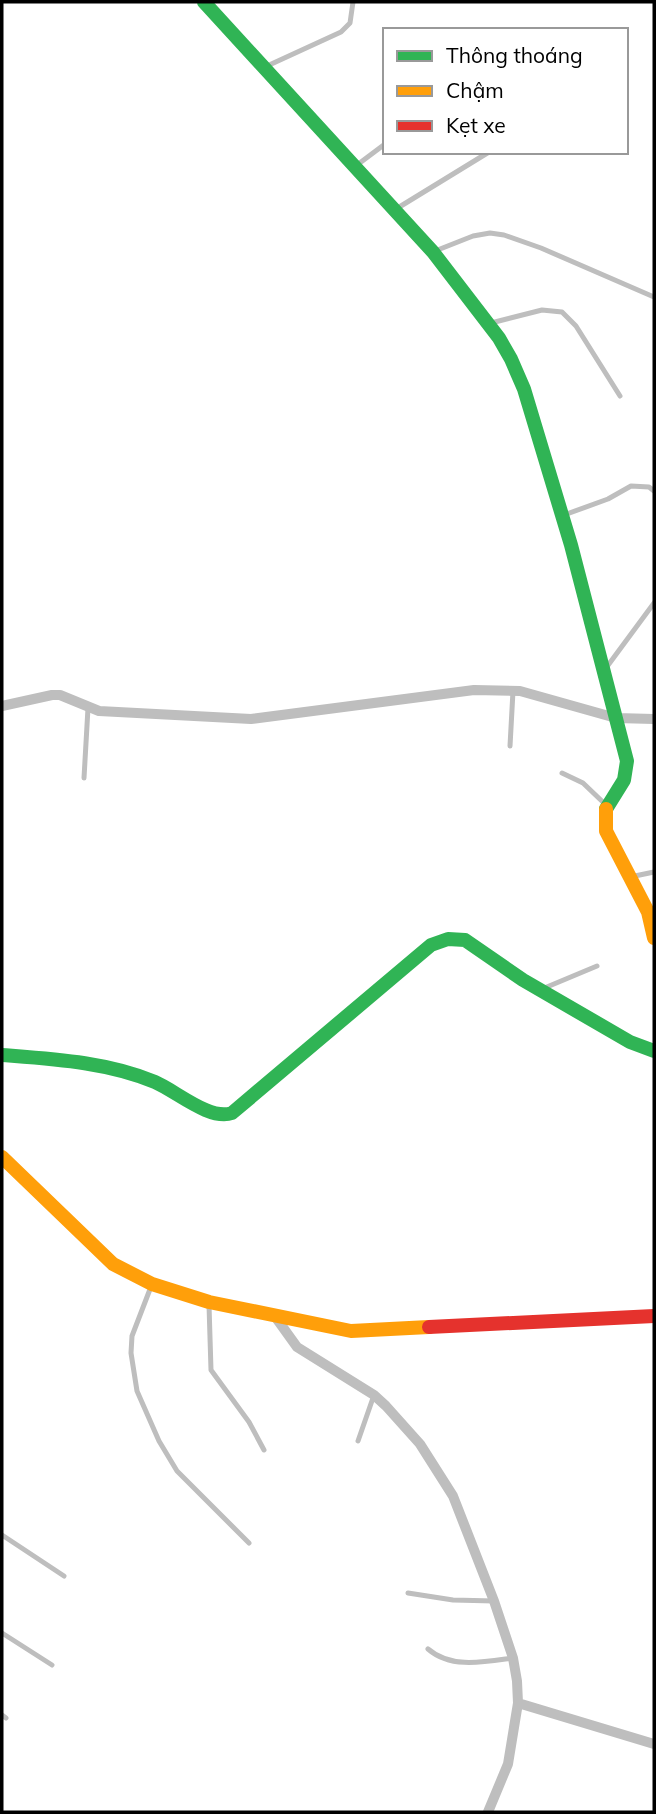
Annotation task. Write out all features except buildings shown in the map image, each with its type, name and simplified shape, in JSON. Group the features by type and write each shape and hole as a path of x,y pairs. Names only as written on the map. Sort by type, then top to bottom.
{"street":[{"path":"204,2 433,252 512,359 524,388 562,516 628,770 606,805 606,831 648,912 654,938"},
{"path":"2,706 60,695 88,708 251,719 474,690 513,691 616,718 654,719"},
{"path":"2,1055 87,1064 128,1073 154,1082 213,1114 223,1116 232,1113 431,945 443,939 466,940 541,990 631,1042 654,1051"},
{"path":"2,1157 113,1264 152,1284 209,1302 338,1329 363,1331 654,1316"},
{"path":"274,1315 297,1347 374,1395 420,1444 453,1496 513,1658 518,1703 508,1764 488,1812"},
{"path":"518,1703 654,1744"}],"lane":[{"path":"264,68 341,32 351,23 353,2"},
{"path":"355,167 383,146"},
{"path":"394,210 486,154"},
{"path":"433,252 472,236 490,233 504,235 541,248 654,297"},
{"path":"488,323 542,310 562,312 576,326 620,396"},
{"path":"562,516 608,499 632,486 649,487 654,491"},
{"path":"604,671 654,603"},
{"path":"510,746 513,691"},
{"path":"84,778 88,708"},
{"path":"562,773 583,783 606,805"},
{"path":"630,877 654,872"},
{"path":"541,990 597,966"},
{"path":"152,1284 132,1336 131,1353 137,1391 159,1441 177,1471 249,1543"},
{"path":"209,1302 211,1370 249,1422 264,1450"},
{"path":"358,1441 374,1395"},
{"path":"2,1535 64,1576"},
{"path":"408,1592 453,1600 494,1601"},
{"path":"2,1633 52,1665"},
{"path":"428,1649 438,1658 450,1662 513,1658"}],"traffic: fast":[{"path":"204,2 433,252 499,338 511,359 524,389 571,545 627,761 624,780 606,809"},
{"path":"2,1055 118,1070 155,1082 214,1113 232,1113 431,945 448,939 465,940 523,980 630,1042 654,1051"}],"traffic: slow":[{"path":"606,809 606,831 648,912 654,938"},
{"path":"2,1157 113,1264 152,1284 209,1302 351,1331 429,1327"}],"traffic: jam":[{"path":"429,1327 654,1316"}]}
